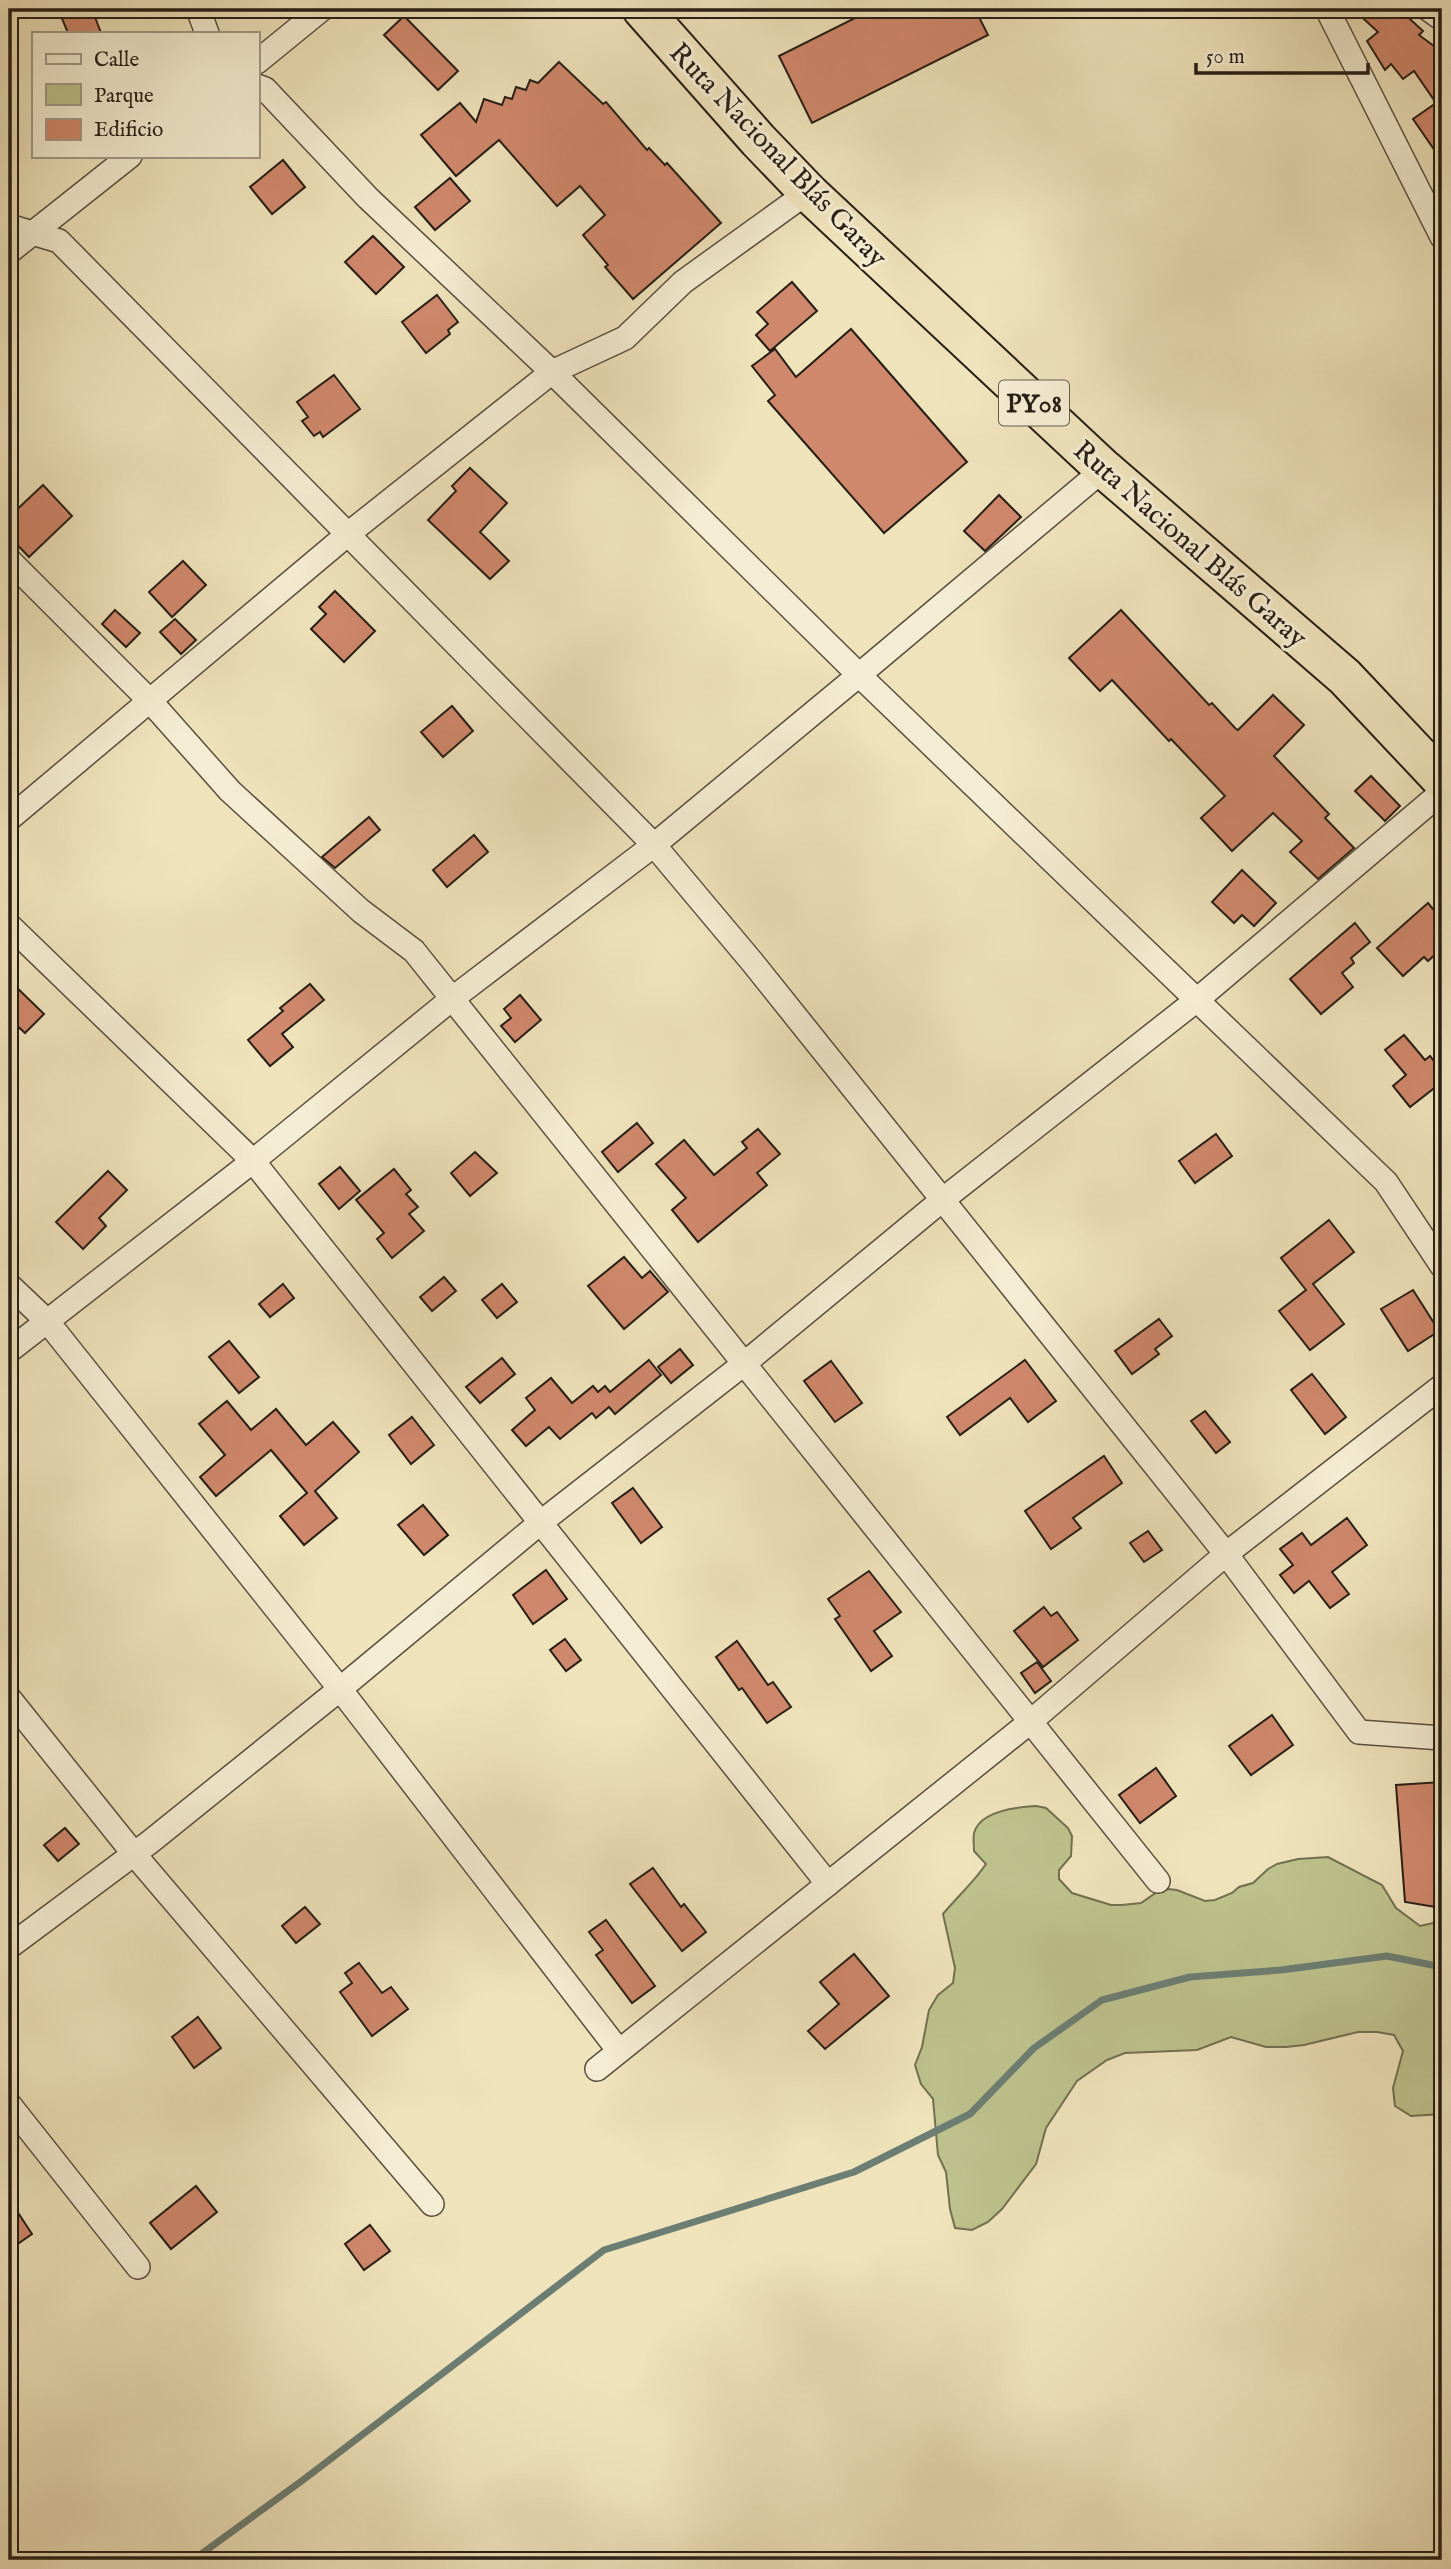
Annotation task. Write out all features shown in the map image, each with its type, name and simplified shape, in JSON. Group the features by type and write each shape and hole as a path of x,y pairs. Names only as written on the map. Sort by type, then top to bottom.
{"highway":[{"name":"Ruta Nacional Blás Garay","path":"642,9 808,192 1104,469 1345,677 1442,780"}],"street":[{"path":"198,9 207,32"},
{"path":"259,60 322,9"},
{"path":"1327,9 1442,237"},
{"path":"1428,9 1442,19"},
{"path":"259,87 265,89 368,198 552,372 859,676 1386,1182 1442,1266"},
{"path":"9,252 127,158"},
{"path":"9,819 348,534 552,372 625,338 683,282 808,192"},
{"path":"9,226 59,241 654,845 753,963 1226,1554 1359,1732 1442,1738"},
{"path":"9,1351 253,1161 453,998 654,845 1104,469"},
{"path":"9,560 150,702 230,790 361,911 414,951 1158,1881"},
{"path":"9,1947 134,1854 340,1689 540,1523 745,1363 942,1201 1198,999 1442,792"},
{"path":"9,925 253,1161 828,1884"},
{"path":"9,1285 47,1321 340,1689 619,2051"},
{"path":"597,2069 1030,1722 1226,1554 1442,1386"},
{"path":"9,1698 134,1854 432,2204"},
{"path":"9,2104 138,2267"}],"green space":[{"path":"1036,1806 1046,1808 1068,1828 1072,1836 1071,1856 1059,1870 1059,1879 1072,1893 1111,1905 1141,1903 1157,1892 1168,1889 1205,1901 1215,1900 1253,1883 1277,1864 1328,1857 1382,1885 1396,1908 1420,1926 1442,1921 1442,2114 1411,2116 1395,2106 1393,2088 1403,2051 1394,2035 1358,2032 1286,2047 1266,2047 1231,2037 1197,2050 1125,2053 1107,2060 1077,2081 1046,2128 1036,2164 1002,2209 988,2222 972,2230 955,2228 946,2172 938,2155 933,2099 921,2084 915,2065 922,2047 929,2010 938,1995 953,1983 955,1968 943,1914 986,1864 974,1851 974,1835 978,1826 991,1815"}],"building":[{"path":"58,9 92,9 101,32 68,32"},
{"path":"873,9 975,9 988,35 812,123 779,56"},
{"path":"1353,9 1399,9 1423,31 1419,35 1442,52 1442,161 1413,119 1436,103 1414,71 1403,79 1391,64 1385,70 1367,41 1378,32"},
{"path":"404,16 458,71 438,90 384,35"},
{"path":"559,62 603,104 606,102 647,150 649,148 665,165 667,163 721,223 633,299 605,267 608,265 583,235 605,215 580,186 557,206 499,140 456,176 421,135 460,103 476,122 484,99 502,105 505,97 512,99 516,87 526,90 530,80 538,83"},
{"path":"283,160 305,187 272,214 250,187"},
{"path":"450,178 470,201 435,230 415,207"},
{"path":"373,236 404,267 376,294 345,262"},
{"path":"792,282 817,311 770,351 756,335 768,324 757,312"},
{"path":"437,295 458,322 448,330 450,334 426,353 402,322"},
{"path":"851,329 967,462 884,533 768,401 775,395 752,366 775,349 796,377"},
{"path":"334,375 360,409 323,437 320,432 314,436 302,421 308,417 297,402"},
{"path":"470,468 507,503 480,532 509,561 490,579 428,520 456,491 452,486"},
{"path":"43,485 72,516 29,557 9,536 9,517"},
{"path":"999,495 1021,517 985,551 964,531"},
{"path":"183,561 206,585 172,617 149,592"},
{"path":"335,591 375,631 344,662 311,629 326,614 319,607"},
{"path":"115,610 140,633 126,647 102,624"},
{"path":"1121,610 1209,705 1212,703 1236,729 1273,695 1304,725 1274,756 1329,814 1325,818 1354,848 1318,879 1290,852 1302,841 1273,813 1232,851 1201,818 1225,796 1112,680 1100,691 1069,658"},
{"path":"175,619 196,640 181,654 160,632"},
{"path":"452,706 473,731 443,757 421,732"},
{"path":"1371,776 1400,806 1385,821 1355,791"},
{"path":"369,817 380,830 335,868 322,857"},
{"path":"474,835 488,852 447,887 433,870"},
{"path":"1242,870 1276,903 1254,926 1242,915 1234,923 1212,902"},
{"path":"1428,903 1442,920 1442,948 1428,961 1424,957 1403,976 1377,948"},
{"path":"1355,923 1370,942 1351,958 1354,963 1342,973 1353,987 1321,1014 1290,979"},
{"path":"9,980 44,1014 25,1033 9,1018"},
{"path":"310,984 324,1000 282,1034 293,1047 270,1066 248,1040 283,1011 280,1008"},
{"path":"520,995 541,1020 515,1042 501,1026 511,1018 504,1009"},
{"path":"1404,1035 1425,1060 1430,1056 1442,1072 1442,1082 1410,1107 1393,1086 1406,1075 1385,1050"},
{"path":"637,1123 653,1143 618,1172 602,1152"},
{"path":"758,1129 780,1154 757,1173 767,1185 698,1242 672,1210 686,1198 656,1164 684,1140 714,1175 747,1148 742,1142"},
{"path":"1216,1134 1232,1156 1195,1183 1179,1161"},
{"path":"475,1152 497,1173 470,1196 451,1173"},
{"path":"340,1167 360,1191 339,1209 319,1184"},
{"path":"394,1169 411,1190 406,1194 418,1207 409,1214 424,1231 392,1258 377,1239 384,1233 356,1200"},
{"path":"108,1171 127,1190 99,1218 106,1226 83,1249 56,1222"},
{"path":"1329,1220 1354,1252 1313,1284 1344,1324 1310,1350 1279,1311 1306,1290 1281,1258"},
{"path":"624,1257 642,1278 650,1271 668,1292 624,1329 588,1286"},
{"path":"444,1277 456,1291 432,1311 420,1297"},
{"path":"283,1284 294,1298 270,1317 259,1304"},
{"path":"502,1284 517,1302 497,1318 482,1300"},
{"path":"1413,1290 1439,1331 1408,1351 1381,1309"},
{"path":"1159,1319 1172,1336 1155,1349 1159,1354 1132,1374 1115,1351"},
{"path":"229,1341 259,1377 239,1393 209,1357"},
{"path":"680,1349 693,1365 671,1383 658,1367"},
{"path":"502,1358 515,1374 480,1403 466,1387"},
{"path":"649,1360 661,1375 615,1414 609,1407 596,1418 592,1413 560,1439 549,1427 526,1446 512,1430 535,1410 526,1398 551,1378 572,1403 593,1386 598,1392 605,1386 610,1392"},
{"path":"1025,1360 1056,1401 1028,1422 1010,1398 960,1435 947,1417"},
{"path":"831,1361 862,1403 835,1422 804,1381"},
{"path":"1312,1374 1346,1417 1325,1434 1291,1390"},
{"path":"227,1401 251,1430 276,1409 306,1445 333,1422 359,1452 315,1491 337,1518 304,1545 280,1516 307,1493 271,1450 216,1496 200,1477 225,1455 199,1424"},
{"path":"1205,1411 1230,1442 1216,1453 1191,1421"},
{"path":"412,1417 434,1445 411,1464 389,1435"},
{"path":"1104,1456 1122,1483 1073,1518 1081,1528 1051,1549 1025,1511"},
{"path":"633,1488 662,1527 641,1543 612,1503"},
{"path":"423,1505 448,1535 424,1555 398,1525"},
{"path":"1347,1518 1367,1545 1332,1572 1349,1594 1330,1608 1309,1581 1294,1593 1280,1575 1293,1565 1280,1549 1302,1533 1311,1545"},
{"path":"1148,1531 1162,1550 1144,1562 1130,1543"},
{"path":"546,1570 567,1599 533,1624 513,1595"},
{"path":"869,1571 901,1612 874,1631 892,1656 871,1671 835,1619 840,1616 828,1599"},
{"path":"1044,1607 1051,1616 1057,1612 1078,1640 1043,1667 1014,1631"},
{"path":"565,1639 581,1660 566,1671 550,1650"},
{"path":"737,1641 768,1685 773,1682 791,1707 767,1723 716,1657"},
{"path":"1037,1662 1051,1681 1035,1693 1021,1673"},
{"path":"1272,1715 1293,1745 1251,1775 1229,1746"},
{"path":"1156,1768 1176,1796 1140,1823 1119,1795"},
{"path":"1442,1782 1442,1908 1405,1902 1396,1785"},
{"path":"65,1828 79,1844 58,1861 44,1845"},
{"path":"653,1868 681,1907 684,1904 706,1932 682,1951 630,1884"},
{"path":"305,1907 320,1924 296,1943 282,1926"},
{"path":"606,1920 655,1986 632,2003 596,1955 603,1950 589,1932"},
{"path":"854,1954 889,1996 825,2049 808,2031 839,2004 820,1982"},
{"path":"359,1963 382,1993 391,1987 408,2009 372,2036 340,1992 352,1983 345,1973"},
{"path":"198,2017 221,2048 194,2068 172,2037"},
{"path":"196,2186 217,2212 171,2249 150,2223"},
{"path":"9,2199 32,2234 9,2250"},
{"path":"370,2225 390,2251 364,2270 345,2244"}],"waterway":[{"path":"193,2560 303,2480 604,2250 854,2172 970,2114 1034,2048 1102,2000 1190,1977 1281,1970 1387,1956 1442,1967"}]}
